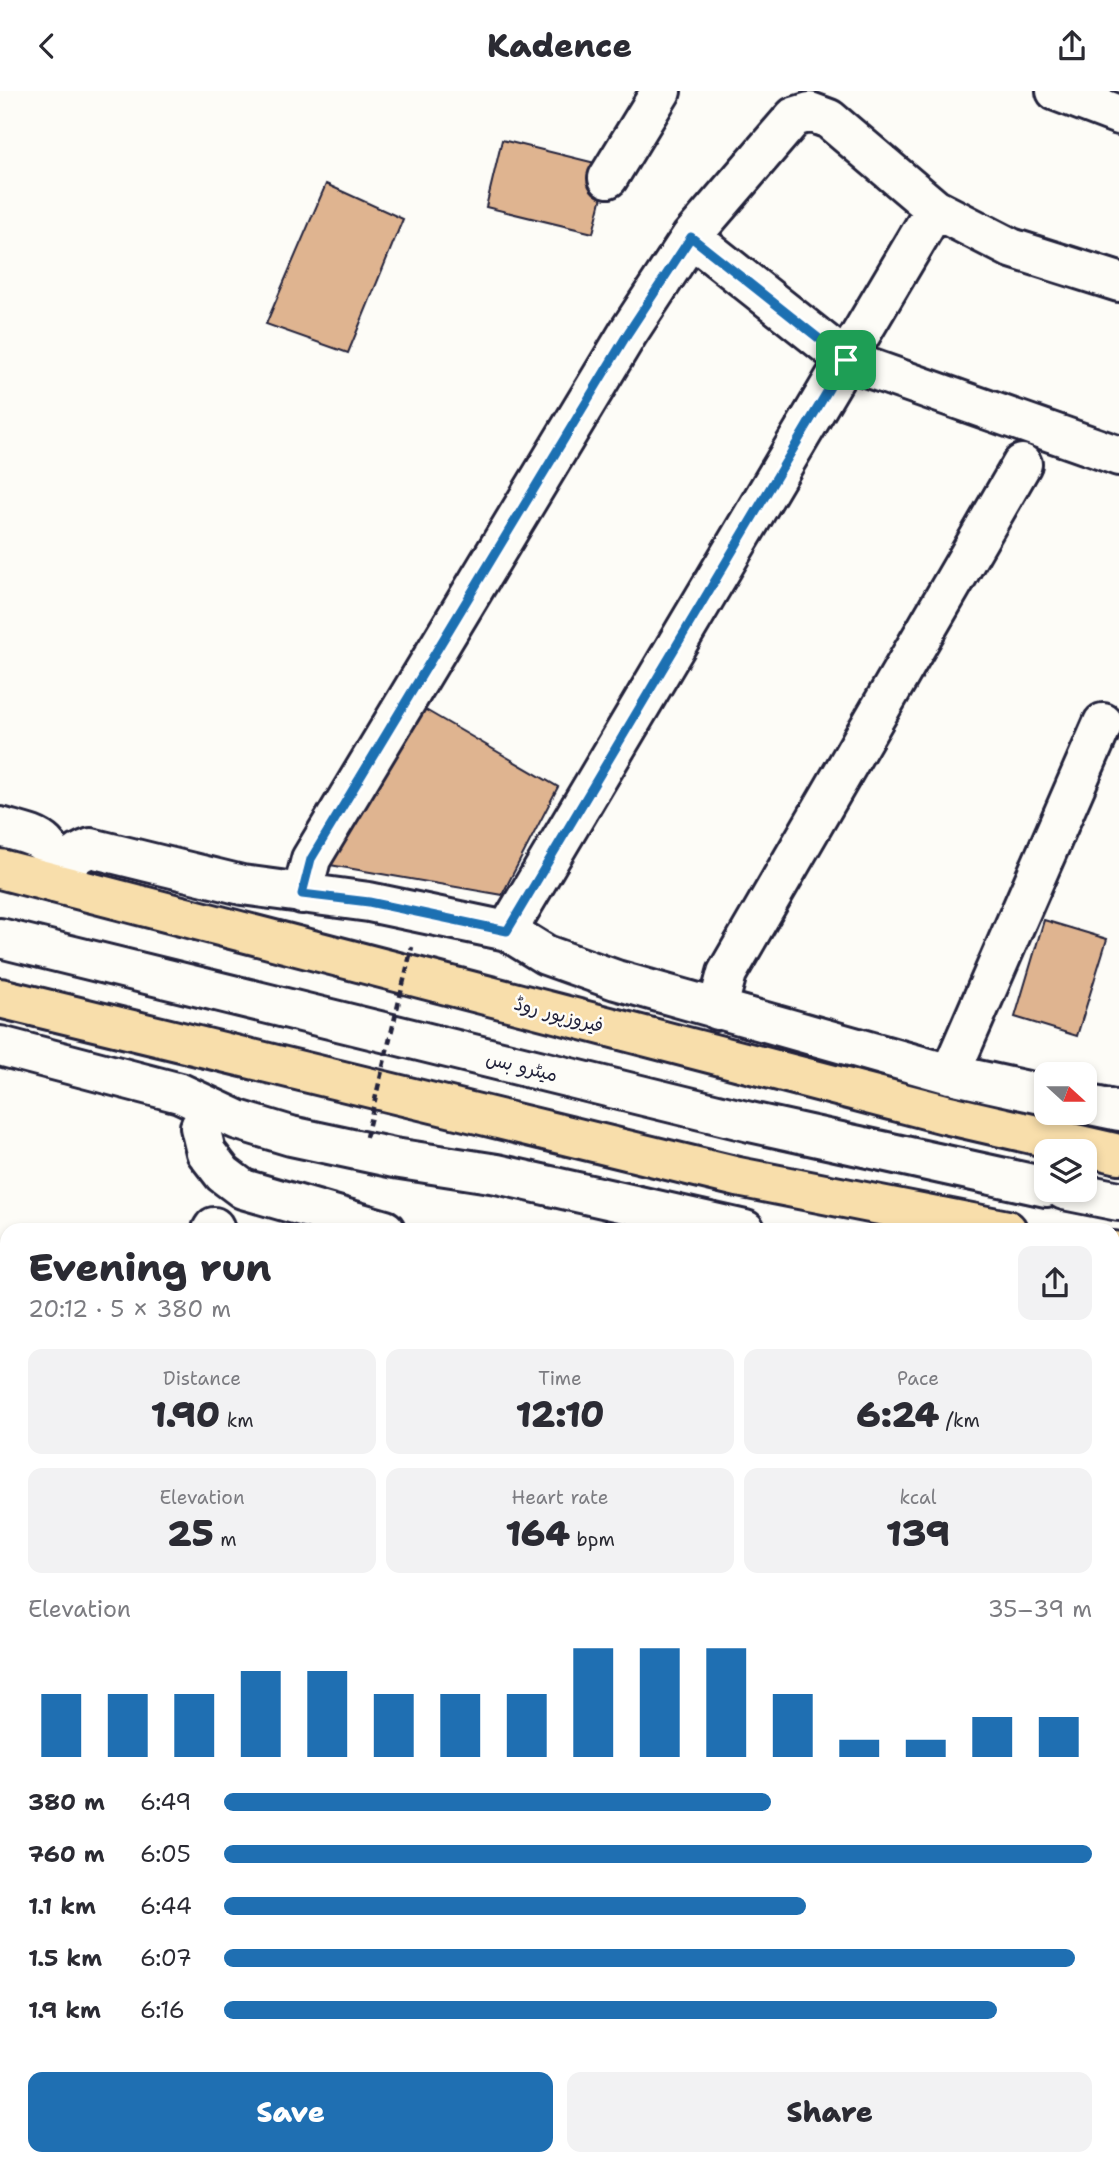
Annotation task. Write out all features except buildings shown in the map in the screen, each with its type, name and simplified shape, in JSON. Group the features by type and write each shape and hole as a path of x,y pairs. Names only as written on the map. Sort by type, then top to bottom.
{"main road":[{"name":"فیروزپور روڈ","path":"0,869 945,1114 1119,1154"},
{"path":"0,998 738,1177 971,1223"}],"street":[{"path":"608,178 661,91"},
{"path":"1056,91 1119,115"},
{"path":"302,894 311,859 628,333 691,237 794,117 810,112 829,119 935,209 1011,248 1119,282"},
{"path":"507,931 935,209"},
{"path":"691,237 846,360 1119,456"},
{"path":"717,1010 727,973 1022,464"},
{"path":"950,1074 1103,723"},
{"path":"0,827 46,843 53,851 56,863 55,883"},
{"path":"55,883 66,863 79,852 91,848 242,885 369,902 507,931 546,955 571,965 717,1010 950,1074 1034,1092"},
{"name":"میٹرو بس","path":"0,938 750,1122 1034,1184"},
{"path":"1,1049 180,1093 238,1120 344,1148 497,1174 714,1223"},
{"path":"1097,1106 1119,1111"},
{"path":"210,1108 201,1127 206,1152 223,1174 243,1189 353,1223"},
{"path":"1097,1197 1119,1201"}],"path":[{"path":"366,1137 412,947"}],"route":[{"path":"691,237 846,360 507,931 369,902 302,894 311,859 628,333 691,237"}]}
